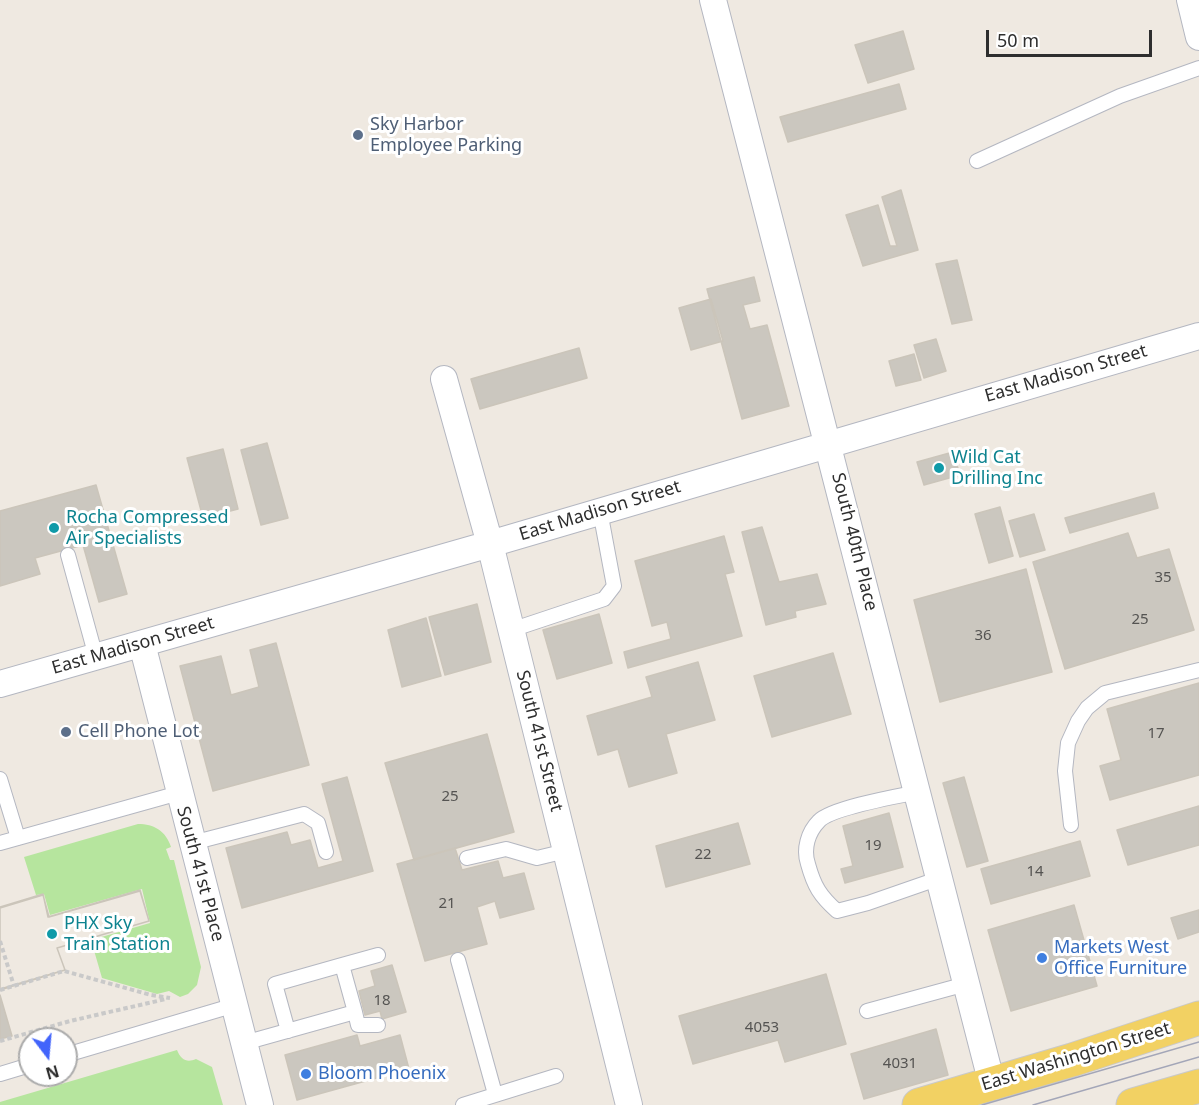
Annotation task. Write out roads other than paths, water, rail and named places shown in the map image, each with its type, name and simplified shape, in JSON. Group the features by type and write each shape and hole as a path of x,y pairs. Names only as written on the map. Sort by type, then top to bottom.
{"main road":[{"name":"East Washington Street","path":"919,1105 1199,1018"},
{"path":"1133,1105 1199,1086"}],"street":[{"name":"South 40th Place","path":"713,0 829,443 992,1084"},
{"path":"1190,0 1199,37"},
{"name":"East Madison Street","path":"0,684 490,544 1199,336"},
{"name":"South 41st Street","path":"444,379 490,544 629,1105"},
{"name":"South 41st Place","path":"142,644 260,1105"}],"lane":[{"path":"977,161 1120,96 1199,68"},
{"path":"511,630 604,599 614,586 600,511"},
{"path":"68,555 96,657"},
{"path":"1071,825 1065,771 1068,743 1087,708 1105,693 1199,670"},
{"path":"0,778 18,838"},
{"path":"918,792 834,812 820,820 807,840 805,856 821,896 837,911 868,903 940,878"},
{"path":"0,843 179,793"},
{"path":"192,843 304,814 318,823 326,852"},
{"path":"467,858 506,849 537,858 566,851"},
{"path":"288,1031 275,984 378,955"},
{"path":"458,960 495,1094"},
{"path":"342,965 358,1025 378,1025"},
{"path":"867,1011 966,984"},
{"path":"78,1051 235,1005"},
{"path":"244,1043 355,1012"},
{"path":"0,1074 18,1069"},
{"path":"464,1105 556,1076"}],"tram line":[{"path":"982,1105 1199,1042"},
{"path":"1033,1105 1199,1057"}],"place":[{"name":"Sky Harbor Employee Parking","path":"358,135"},
{"name":"Wild Cat Drilling Inc","path":"939,468"},
{"name":"Rocha Compressed Air Specialists","path":"54,528"},
{"name":"Cell Phone Lot","path":"66,732"},
{"name":"PHX Sky Train Station","path":"52,934"},
{"name":"Markets West Office Furniture","path":"1042,958"},
{"name":"Bloom Phoenix","path":"306,1074"}]}
